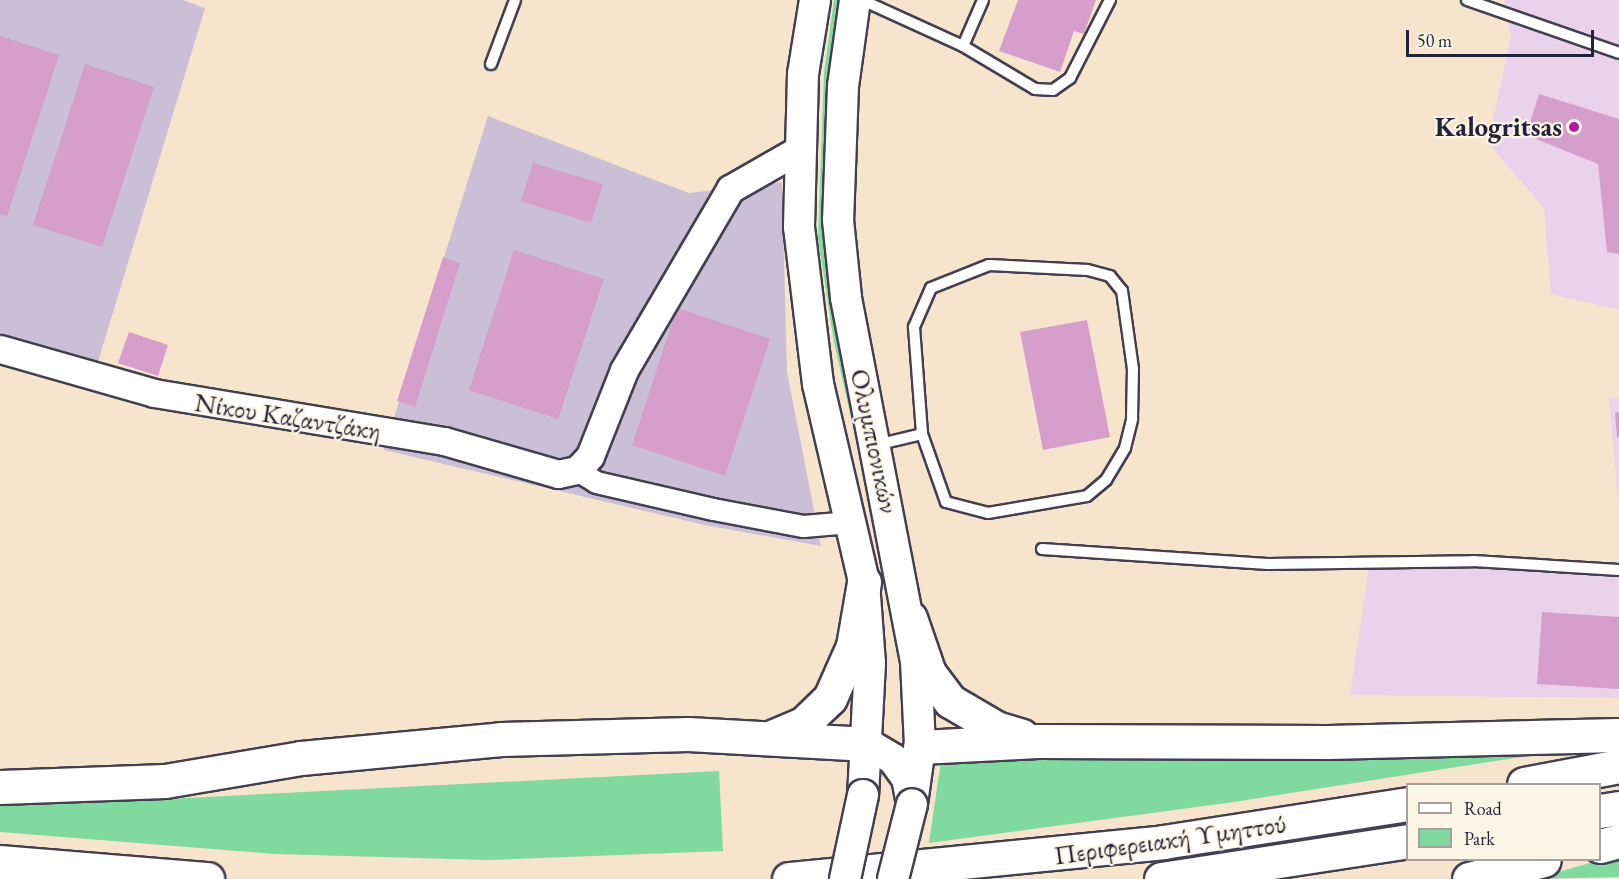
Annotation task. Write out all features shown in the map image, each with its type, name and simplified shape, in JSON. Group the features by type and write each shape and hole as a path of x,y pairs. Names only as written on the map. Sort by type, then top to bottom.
{"highway":[{"path":"772,737 803,724 830,698 853,646 864,582"},
{"path":"910,618 929,673 950,701 996,728 1038,741"},
{"path":"0,787 165,781 301,758 501,739 772,737 894,750 1038,741 1363,742 1619,735"},
{"path":"1529,783 1619,766"},
{"name":"Περιφερειακή Υμηττού","path":"789,879 1095,850 1406,804"},
{"path":"1601,811 1619,808"},
{"name":"Περιφερειακή Υμηττού","path":"1161,879 1406,841"},
{"path":"1601,846 1619,841"},
{"path":"1469,879 1540,861"},
{"path":"0,862 207,879"}],"main road":[{"name":"Ολυμπιονικών","path":"814,0 798,150 805,303 864,582 870,663 894,750"},
{"name":"Ολυμπιονικών","path":"845,879 863,795 894,750 910,618 846,298 838,220 842,97 855,0"},
{"path":"892,879 912,804 907,778 894,750"}],"street":[{"path":"798,150 730,189 624,370 590,456 577,470 596,482 713,509 803,526 850,522"},
{"name":"Νίκου Καζαντζάκη","path":"0,349 154,393 444,441 558,474 577,470"}],"lane":[{"path":"491,63 515,0"},
{"path":"862,0 963,46 1035,89 1053,90 1070,78 1110,0"},
{"path":"963,46 982,0"},
{"path":"1467,0 1619,53"},
{"path":"989,265 1087,270 1110,276 1122,291 1133,369 1132,419 1125,448 1106,480 1087,496 988,513 946,502 922,434 914,327 931,288 989,265"},
{"path":"875,445 922,434"},
{"path":"1042,549 1268,564 1473,561 1619,570"}],"shaded area":[{"path":"0,0 183,0 205,8 98,362 0,333"},
{"path":"1504,0 1619,0 1619,310 1551,294 1544,208 1488,143 1511,37"},
{"path":"488,116 689,193 782,182 787,372 821,546 705,525 384,450"},
{"path":"1609,398 1619,398 1619,509"},
{"path":"1473,558 1619,569 1619,698 1350,695 1369,567"}],"green space":[{"path":"834,0 844,0 835,76 882,512 863,471 834,342 818,238 824,73"},
{"path":"1546,753 1234,802 929,843 941,761"},
{"path":"719,771 723,851 488,860 275,854 0,832 0,802 147,800"},
{"path":"1619,855 1619,877 1533,879 1601,861"}],"building":[{"path":"1018,0 1096,0 1084,34 1074,31 1060,72 999,51"},
{"path":"0,36 59,55 7,216 0,214"},
{"path":"85,64 154,87 102,247 33,225"},
{"name":"Kalogritsas","path":"1539,94 1619,119 1619,254 1607,252 1598,164 1526,135"},
{"path":"533,163 603,184 591,223 521,201"},
{"path":"514,250 604,279 558,419 469,390"},
{"path":"443,257 460,263 415,407 397,401"},
{"path":"677,308 770,339 725,476 632,445"},
{"path":"1087,320 1110,437 1043,450 1020,332"},
{"path":"129,332 168,345 158,376 118,363"},
{"path":"1619,412 1619,437 1617,437 1615,413"},
{"path":"1542,612 1619,617 1619,689 1537,684"}],"place":[{"name":"Kalogritsas","path":"1574,127"}]}
